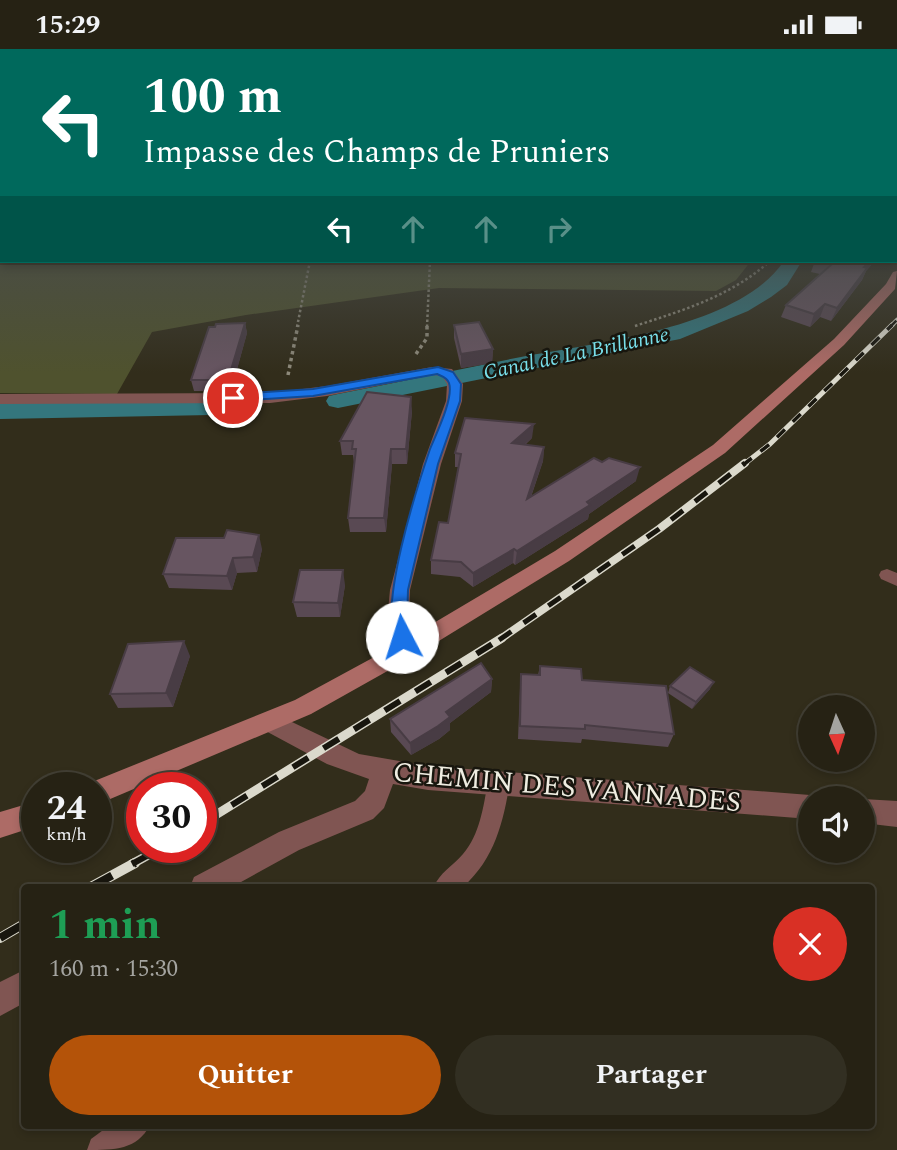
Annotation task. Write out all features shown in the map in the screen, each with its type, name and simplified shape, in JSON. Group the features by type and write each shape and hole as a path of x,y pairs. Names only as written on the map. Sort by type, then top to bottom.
{"street":[{"path":"112,787 303,707 408,649 562,556 719,449 839,342 891,286 897,275"},
{"path":"0,399 283,397 438,370 452,379 454,401 432,464 400,590 398,621 408,649"},
{"name":"CHEMIN DES VANNADES","path":"271,722 324,750 359,765 385,772 428,778 798,806"},
{"path":"210,884 289,841 364,810 375,799 385,772"},
{"path":"875,812 897,814"},
{"path":"0,825 21,818"},
{"path":"0,1000 21,988"}],"lane":[{"path":"449,884 478,857 485,845 491,832 499,782"},
{"path":"102,1150 130,1129"}],"path":[{"path":"283,397 308,270"},
{"path":"414,374 410,363 427,338 430,270"},
{"path":"635,326 720,296 753,278 761,270"}],"green space":[{"path":"0,270 744,270 736,280 716,291 439,288 246,315 152,332 117,394 0,393"}],"building":[{"path":"825,270 865,270 837,308 825,304 814,314 786,305"},
{"path":"479,322 493,349 461,354 454,325"},
{"path":"245,323 228,380 191,380 209,327 215,327 216,324"},
{"path":"367,392 411,397 406,449 391,449 384,518 348,518 356,449 352,449 353,441 340,441"},
{"path":"465,418 534,424 512,443 544,447 527,499 594,458 602,462 609,458 640,467 587,502 590,505 517,551 514,549 473,573 461,562 431,560 439,522 448,523 461,454 455,453"},
{"path":"227,530 259,535 253,557 233,558 227,576 163,574 176,538 224,538"},
{"path":"300,570 343,570 338,603 293,602"},
{"path":"184,641 166,693 110,694 128,644"},
{"path":"481,663 492,679 446,712 450,717 410,743 390,719"},
{"path":"540,666 581,669 582,680 666,686 674,734 585,725 585,729 520,726 521,674 540,675"},
{"path":"690,667 714,682 696,702 670,686"}],"waterway":[{"name":"Canal de La Brillanne","path":"338,401 672,334 741,307 780,281 787,270"},
{"name":"Canal de La Brillanne","path":"0,411 202,410"}],"railway":[{"path":"892,325 897,320"},
{"path":"743,465 770,444 892,325"},
{"path":"501,639 659,529 745,463"},
{"path":"217,814 501,639"},
{"path":"96,884 135,863"},
{"path":"0,938 21,926"}],"route":[{"path":"233,398 270,398 313,393 438,370 447,372 455,384 454,401 432,464 400,590 398,621 402,637"}]}
